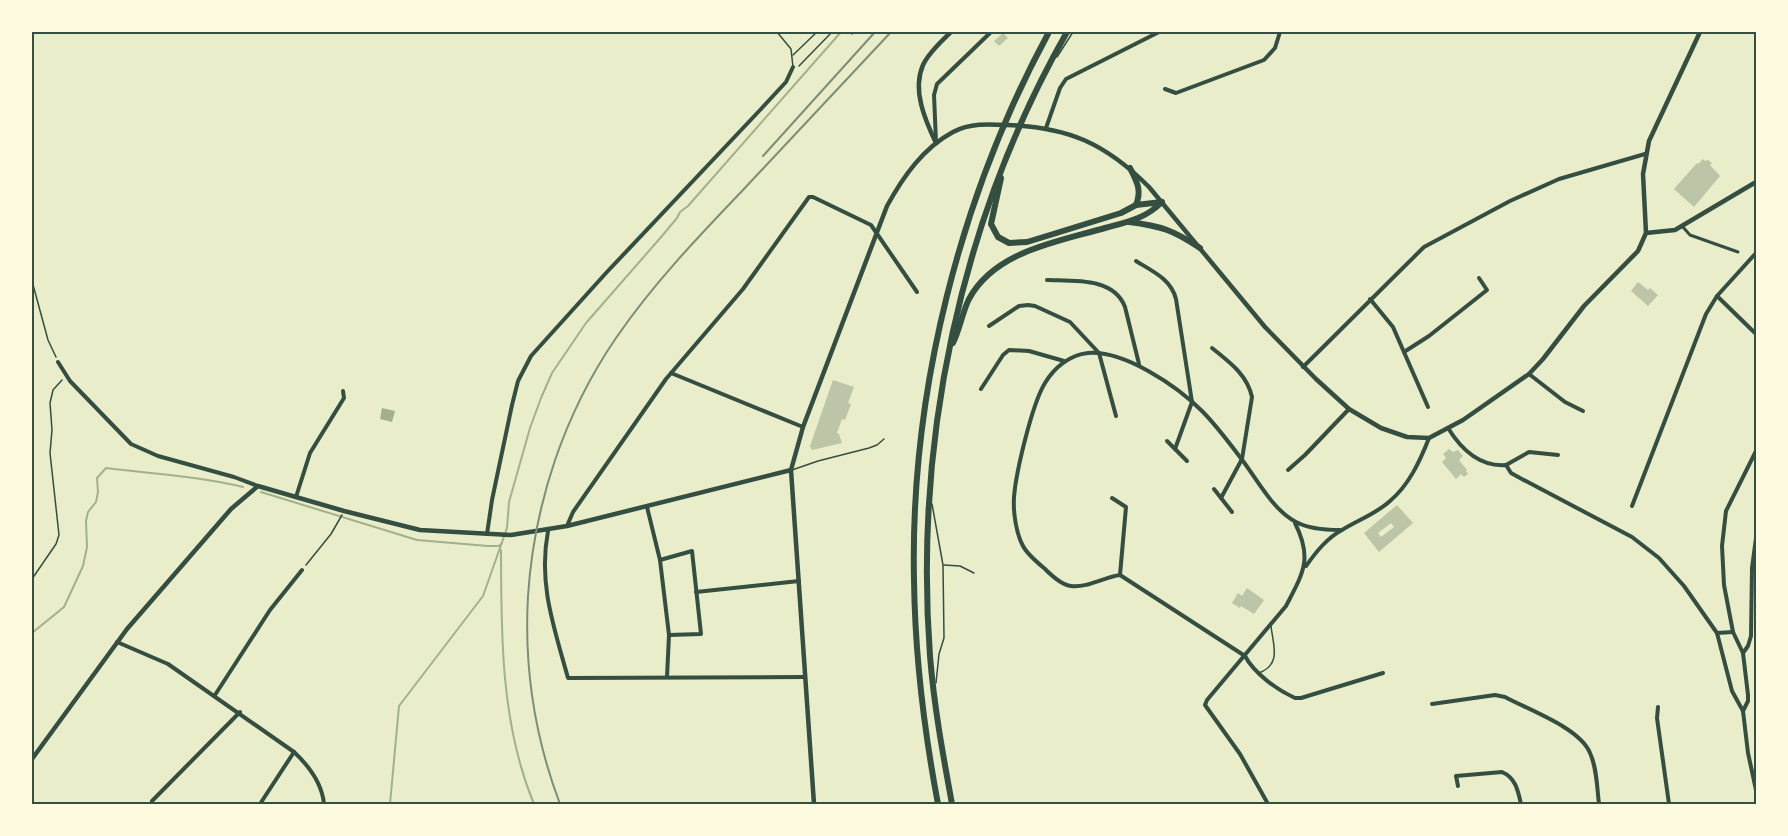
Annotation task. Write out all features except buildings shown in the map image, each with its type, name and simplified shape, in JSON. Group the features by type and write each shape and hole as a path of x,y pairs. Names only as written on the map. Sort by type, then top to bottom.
{"highway":[{"path":"938,804 929,751 916,641 914,579 915,505 934,354 957,258 979,190 1009,113 1049,32"},
{"path":"952,804 934,696 929,625 927,569 930,487 936,428 948,354 963,288 1003,166 1034,95 1066,32"},
{"path":"1130,168 1140,186 1136,205"},
{"path":"994,196 991,219 993,229 1002,241 1015,244 1121,213 1136,205 1162,202"},
{"path":"948,354 970,299 986,276 999,266 1023,252 1129,222 1152,212 1162,202"},
{"path":"1129,222 1153,225 1176,232 1200,248"}],"street":[{"path":"936,143 926,122 919,88 923,65 929,55 951,32"},
{"path":"936,143 934,94 937,84 991,32"},
{"path":"1046,128 1060,88 1066,79 1160,32"},
{"path":"1165,89 1176,93 1264,60 1275,48 1280,32"},
{"path":"814,804 791,470 803,427 887,206 905,176 936,143 955,131 976,125 1011,125 1046,128 1072,134 1094,144 1130,168 1162,202 1265,327 1303,367 1349,409 1380,429 1407,437 1429,438 1463,420 1529,374 1584,306 1638,251 1646,233 1643,181 1645,154 1655,125 1700,32"},
{"path":"487,535 492,500 514,397 518,381 531,356 606,273 761,110 786,82 793,67"},
{"path":"1303,367 1424,247 1565,177 1645,154"},
{"path":"1646,233 1666,232 1682,226 1756,182"},
{"path":"567,526 573,512 671,373 743,289 809,197 813,196 871,225 917,292"},
{"path":"1682,226 1690,235 1738,252"},
{"path":"1632,506 1699,330 1717,296 1756,254"},
{"path":"1136,261 1168,282 1173,289 1192,402 1175,449"},
{"path":"1404,352 1429,336 1487,290 1479,278"},
{"path":"1047,280 1092,282 1112,290 1122,300 1139,365"},
{"path":"1717,296 1756,334"},
{"path":"1370,299 1393,327 1428,407"},
{"path":"989,326 1019,306 1035,306 1070,322 1099,353 1116,416"},
{"path":"1212,348 1243,374 1250,388 1252,406 1242,459 1221,498"},
{"path":"981,389 1003,355 1009,350 1029,351 1065,361"},
{"path":"1305,567 1304,544 1295,522 1266,494 1242,459 1209,418 1192,402 1139,365 1117,356 1099,353 1079,355 1065,361 1054,371 1043,386 1030,423 1014,498 1016,521 1023,546 1051,574 1070,586 1084,585 1120,575 1245,656 1258,673 1291,696 1301,698 1383,673"},
{"path":"58,362 70,381 131,444 158,456 258,486 420,530 487,535 548,531 791,470"},
{"path":"671,373 803,427"},
{"path":"1529,374 1565,402 1583,411"},
{"path":"296,497 310,453 344,398 343,392"},
{"path":"1288,470 1349,409"},
{"path":"1448,428 1478,460 1495,466 1506,465 1529,452 1558,455"},
{"path":"1269,804 1240,754 1206,705 1207,700 1286,606 1305,567 1323,544 1340,530 1377,511 1392,500 1416,467 1429,438"},
{"path":"1167,441 1187,461"},
{"path":"1743,711 1748,695 1743,653 1733,632 1722,576 1724,518 1756,451"},
{"path":"1506,465 1511,473 1611,525 1645,546 1684,586 1717,633 1732,690 1743,711 1748,753 1756,790"},
{"path":"32,759 117,642 231,509 258,486"},
{"path":"1214,489 1232,512"},
{"path":"1112,498 1126,507 1120,575"},
{"path":"646,507 660,560 669,634 667,677"},
{"path":"1295,522 1313,528 1340,530"},
{"path":"548,531 544,560 545,594 568,678 805,677"},
{"path":"1743,653 1751,636 1752,568 1756,538"},
{"path":"660,560 692,551 701,634 669,634"},
{"path":"215,695 270,610 302,570"},
{"path":"696,592 799,581"},
{"path":"1717,633 1733,632"},
{"path":"117,642 168,663 294,752 307,764 315,776 324,804"},
{"path":"1432,704 1495,695 1504,697 1567,729 1585,744 1592,756 1599,804"},
{"path":"1658,707 1657,718 1669,804"},
{"path":"152,801 240,712"},
{"path":"260,804 294,752"},
{"path":"1458,786 1456,776 1502,772 1514,781 1521,804"}],"lane":[{"path":"777,32 788,44 793,56 793,67"},
{"path":"793,56 817,32"},
{"path":"1057,57 1073,32"},
{"path":"791,470 870,448 884,439"},
{"path":"930,487 943,565 944,638 938,659 934,696"},
{"path":"943,565 960,566 974,573"},
{"path":"1258,673 1267,670 1275,658 1271,625"}],"path":[{"path":"793,67 797,68 832,32"},
{"path":"850,32 852,34 855,32"},
{"path":"32,281 48,340 58,362"},
{"path":"32,579 58,540 60,527 50,453 50,403 53,390 61,381"},
{"path":"302,570 342,515"}],"shaded area":[{"path":"382,408 395,411 392,422 380,419"}],"waterway":[{"path":"390,804 399,706 483,596 507,528 509,502 530,428 552,373 586,323 680,212 688,206 841,32"},
{"path":"32,633 64,607 83,566 87,547 88,512 96,502 97,478 106,468 192,478 243,487"},
{"path":"261,492 417,540 488,546 499,546 502,543"},
{"path":"501,550 503,647 509,712 523,774 534,804"}],"railway":[{"path":"763,156 875,32"},
{"path":"560,804 544,754 533,702 527,622 531,562 537,528 545,494 567,429 598,367 645,299 693,243 891,32"}]}
